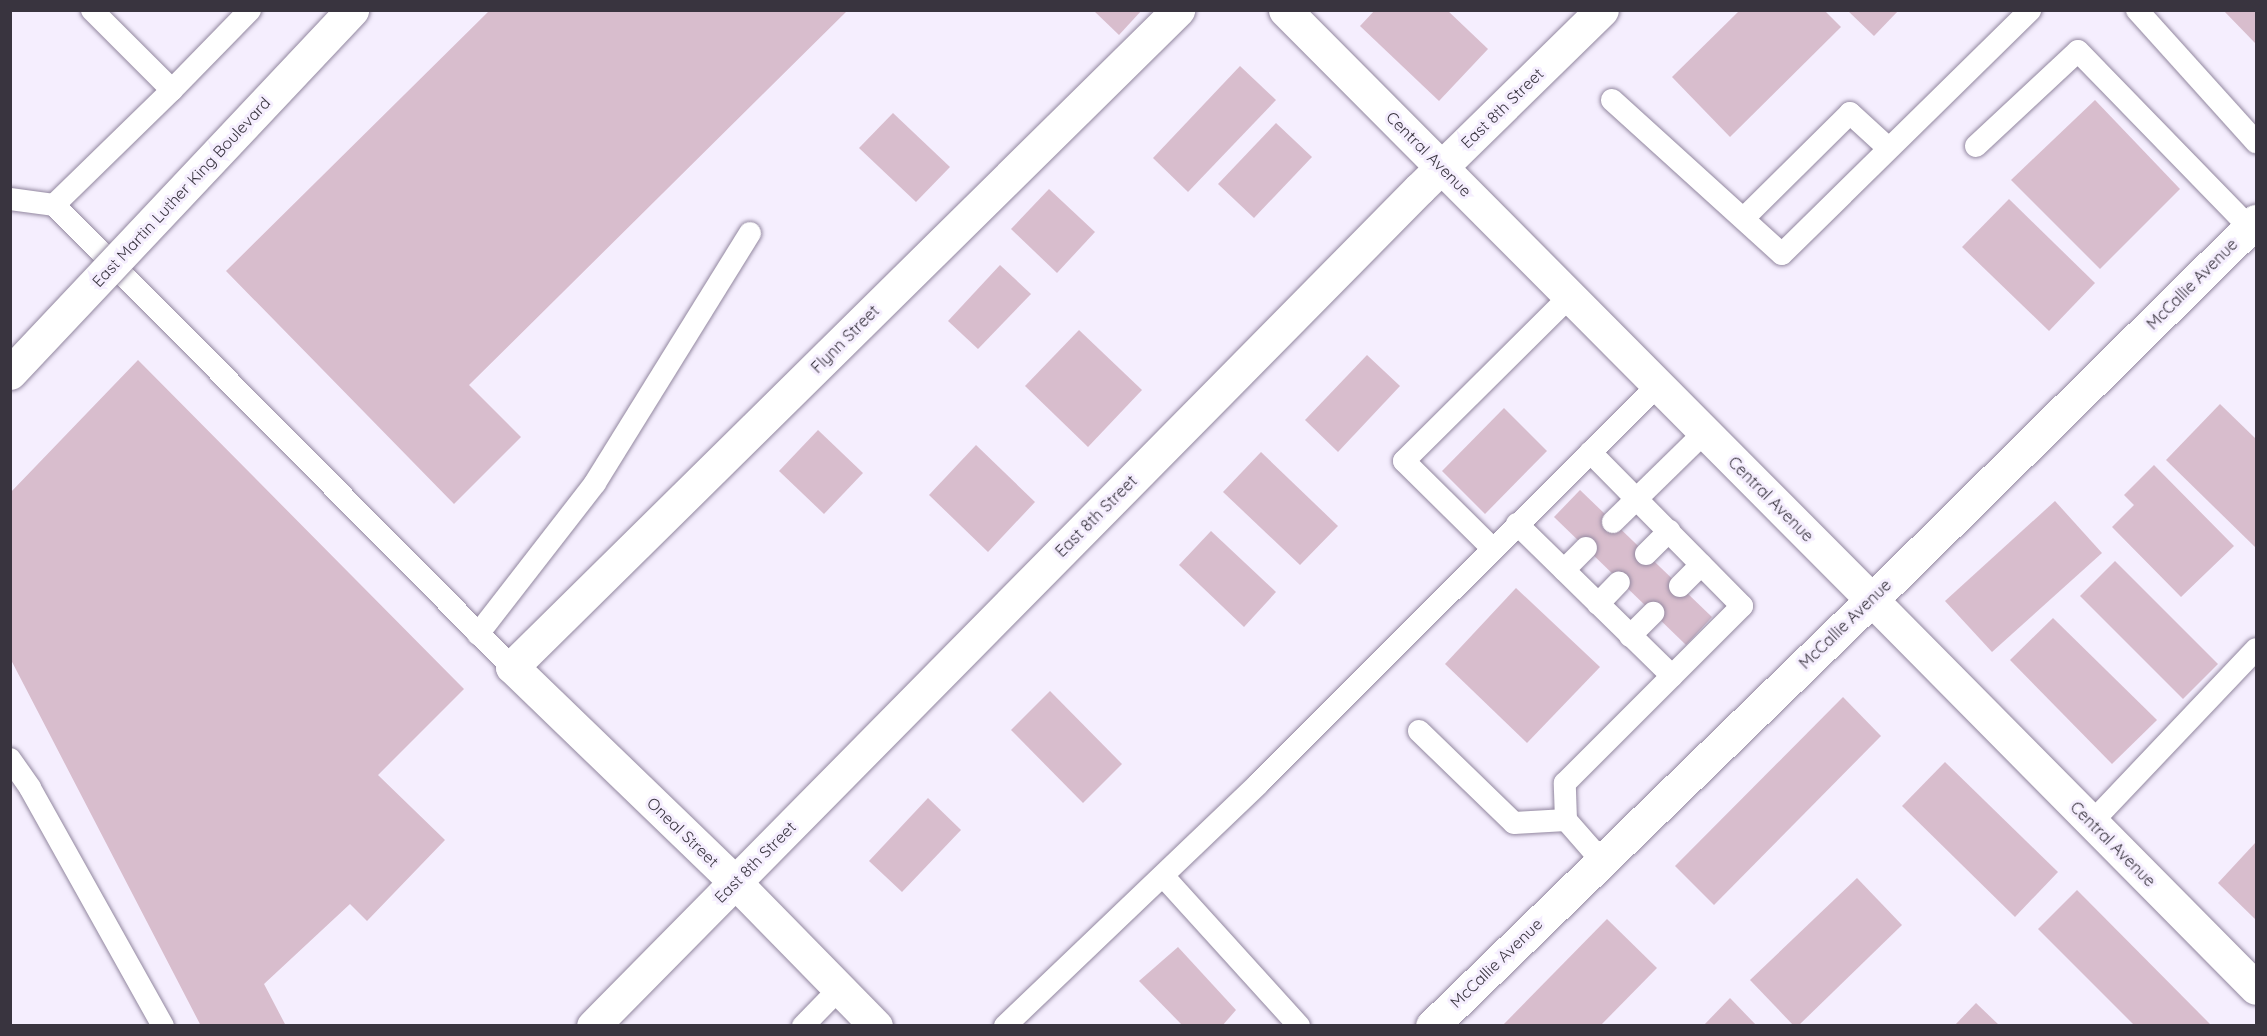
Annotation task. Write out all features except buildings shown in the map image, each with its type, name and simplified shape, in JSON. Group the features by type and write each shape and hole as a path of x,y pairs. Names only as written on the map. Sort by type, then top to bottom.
{"street":[{"name":"East Martin Luther King Boulevard","path":"10,373 352,10"},
{"name":"Flynn Street","path":"512,667 1178,10"},
{"name":"Central Avenue","path":"1285,10 2256,988"},
{"name":"East 8th Street","path":"593,1026 1441,167 1602,10"},
{"name":"McCallie Avenue","path":"1432,1026 2253,224"},
{"name":"Oneal Street","path":"512,667 735,882 876,1026"}],"lane":[{"path":"92,10 172,90"},
{"path":"54,205 172,90 249,10"},
{"path":"1612,99 1782,254 2030,10"},
{"path":"2137,10 2256,142"},
{"path":"1976,146 2078,51 2253,224"},
{"path":"1744,218 1850,113 1888,148"},
{"path":"10,199 54,205 512,667"},
{"path":"478,634 595,483 750,233"},
{"path":"1493,549 1404,461 1570,296"},
{"path":"1005,1026 1164,876 1658,385"},
{"path":"1613,522 1705,432"},
{"path":"1590,452 1742,606 1565,783 1566,820 1601,860"},
{"path":"1517,524 1672,676"},
{"path":"1646,554 1669,531"},
{"path":"1564,570 1586,548"},
{"path":"1680,586 1701,565"},
{"path":"1598,604 1619,582"},
{"path":"1630,636 1653,613"},
{"path":"2092,822 2256,649"},
{"path":"1419,731 1514,823 1566,820"},
{"path":"10,759 30,788 163,1026"},
{"path":"1164,876 1299,1026"},
{"path":"802,1026 839,989"}]}
